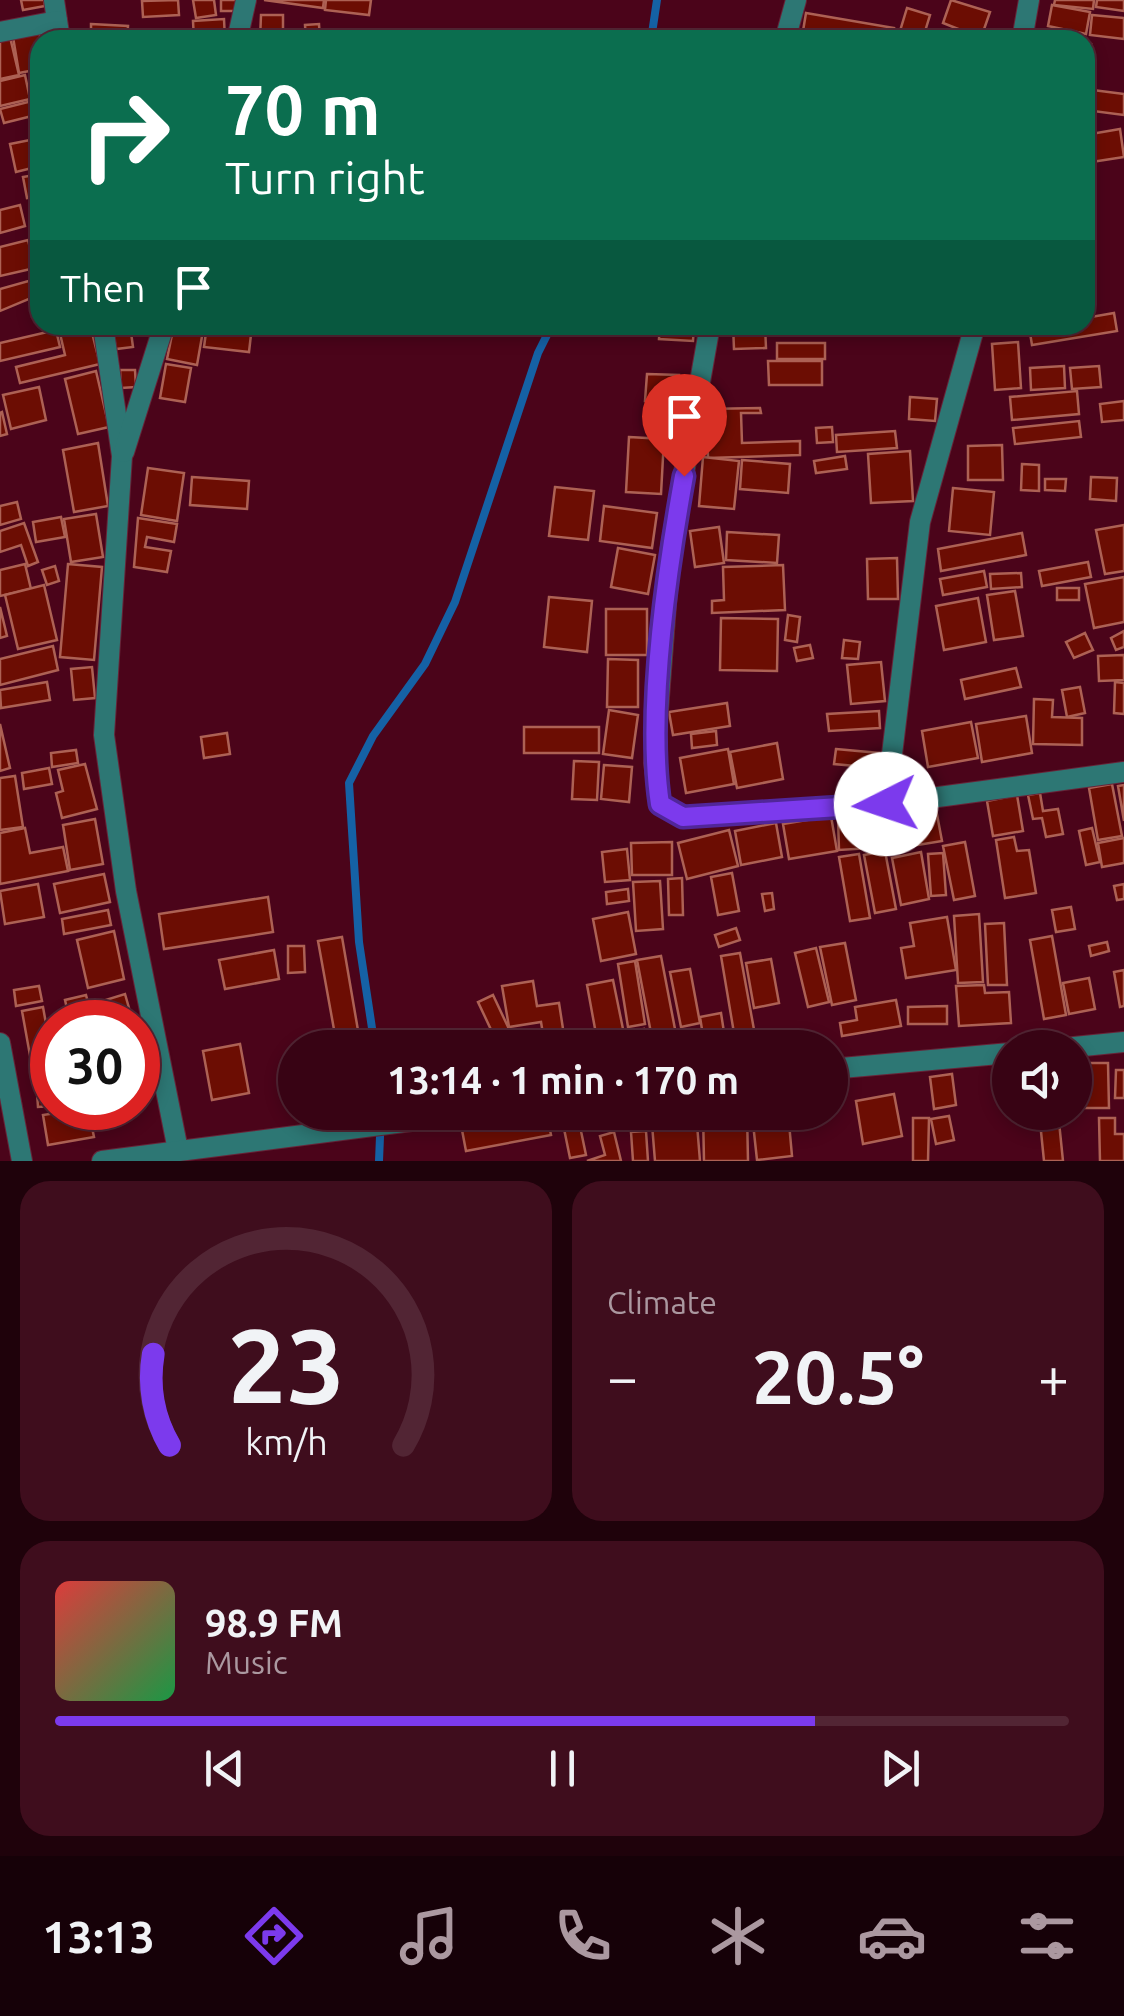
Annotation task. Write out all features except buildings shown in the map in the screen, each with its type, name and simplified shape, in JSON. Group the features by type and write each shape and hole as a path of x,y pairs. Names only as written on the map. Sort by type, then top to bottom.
{"street":[{"path":"239,30 246,0"},
{"path":"788,30 796,0"},
{"path":"1024,30 1029,0"},
{"path":"0,32 57,20"},
{"path":"104,335 122,456 104,734 126,891 178,1150"},
{"path":"122,456 161,335"},
{"path":"708,335 670,552 654,764 660,804 683,817 886,804 1124,772"},
{"path":"886,804 920,522 972,335"},
{"path":"1092,1045 1124,1042"},
{"path":"0,1043 22,1161"},
{"path":"848,1067 992,1054"},
{"path":"102,1161 329,1130"}],"waterway":[{"path":"652,30 657,0"},
{"path":"372,1030 359,942 349,783 373,736 425,664 455,602 547,335"},
{"path":"379,1161 380,1130"}],"route":[{"path":"684,476 670,552 654,764 660,804 683,817 886,804"}]}
